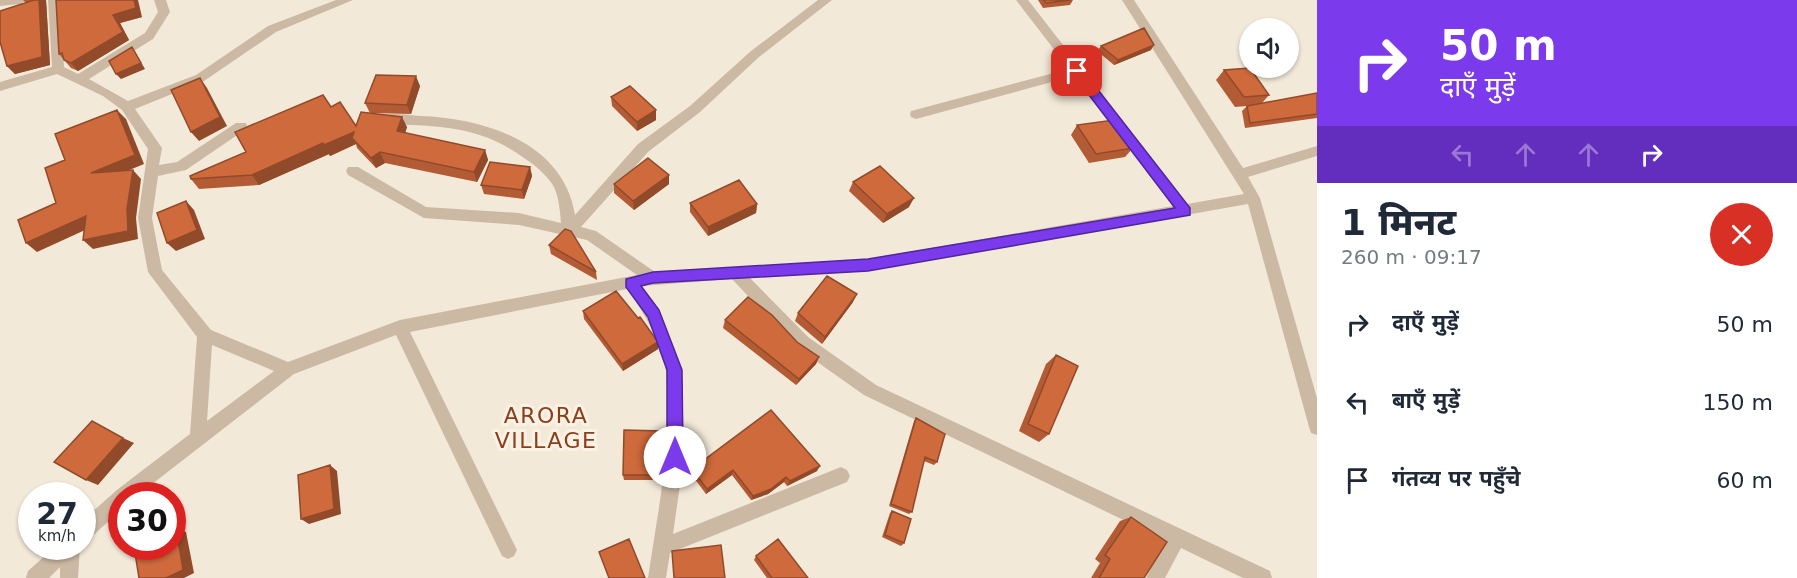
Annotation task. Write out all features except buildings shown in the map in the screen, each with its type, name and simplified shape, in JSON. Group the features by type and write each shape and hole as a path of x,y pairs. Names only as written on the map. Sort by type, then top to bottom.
{"street":[{"path":"0,2 20,0"},
{"path":"54,0 57,69"},
{"path":"77,80 148,36 164,12 160,0"},
{"path":"127,107 200,78 272,29 347,0"},
{"path":"570,230 643,148 695,109 756,54 826,0"},
{"path":"1022,0 1185,211"},
{"path":"1128,0 1240,174 1253,198 1317,427"},
{"path":"0,87 57,69 107,93 127,107 155,148 145,218 155,272 205,335 288,369"},
{"path":"916,114 1077,71"},
{"path":"372,118 458,123 484,128 510,138 547,168 562,190 570,230"},
{"path":"153,172 181,166 240,126"},
{"path":"1240,174 1317,151"},
{"path":"353,171 424,212 519,219 591,235 653,278"},
{"path":"140,482 288,369 400,327 653,278 868,265 1253,198"},
{"path":"736,274 802,342 870,390 1263,578"},
{"path":"630,283 654,314 674,370 675,457 664,546 657,578"},
{"path":"400,327 508,550"},
{"path":"198,436 205,335"},
{"path":"664,546 841,476"},
{"path":"96,521 108,509"},
{"path":"1155,578 1176,538"},
{"path":"34,578 55,560"},
{"path":"69,578 70,560"}],"district":[{"name":"ARORA VILLAGE","path":"546,428"}],"route":[{"path":"675,457 674,370 654,314 630,283 653,278 868,265 1185,211 1077,71"}]}
